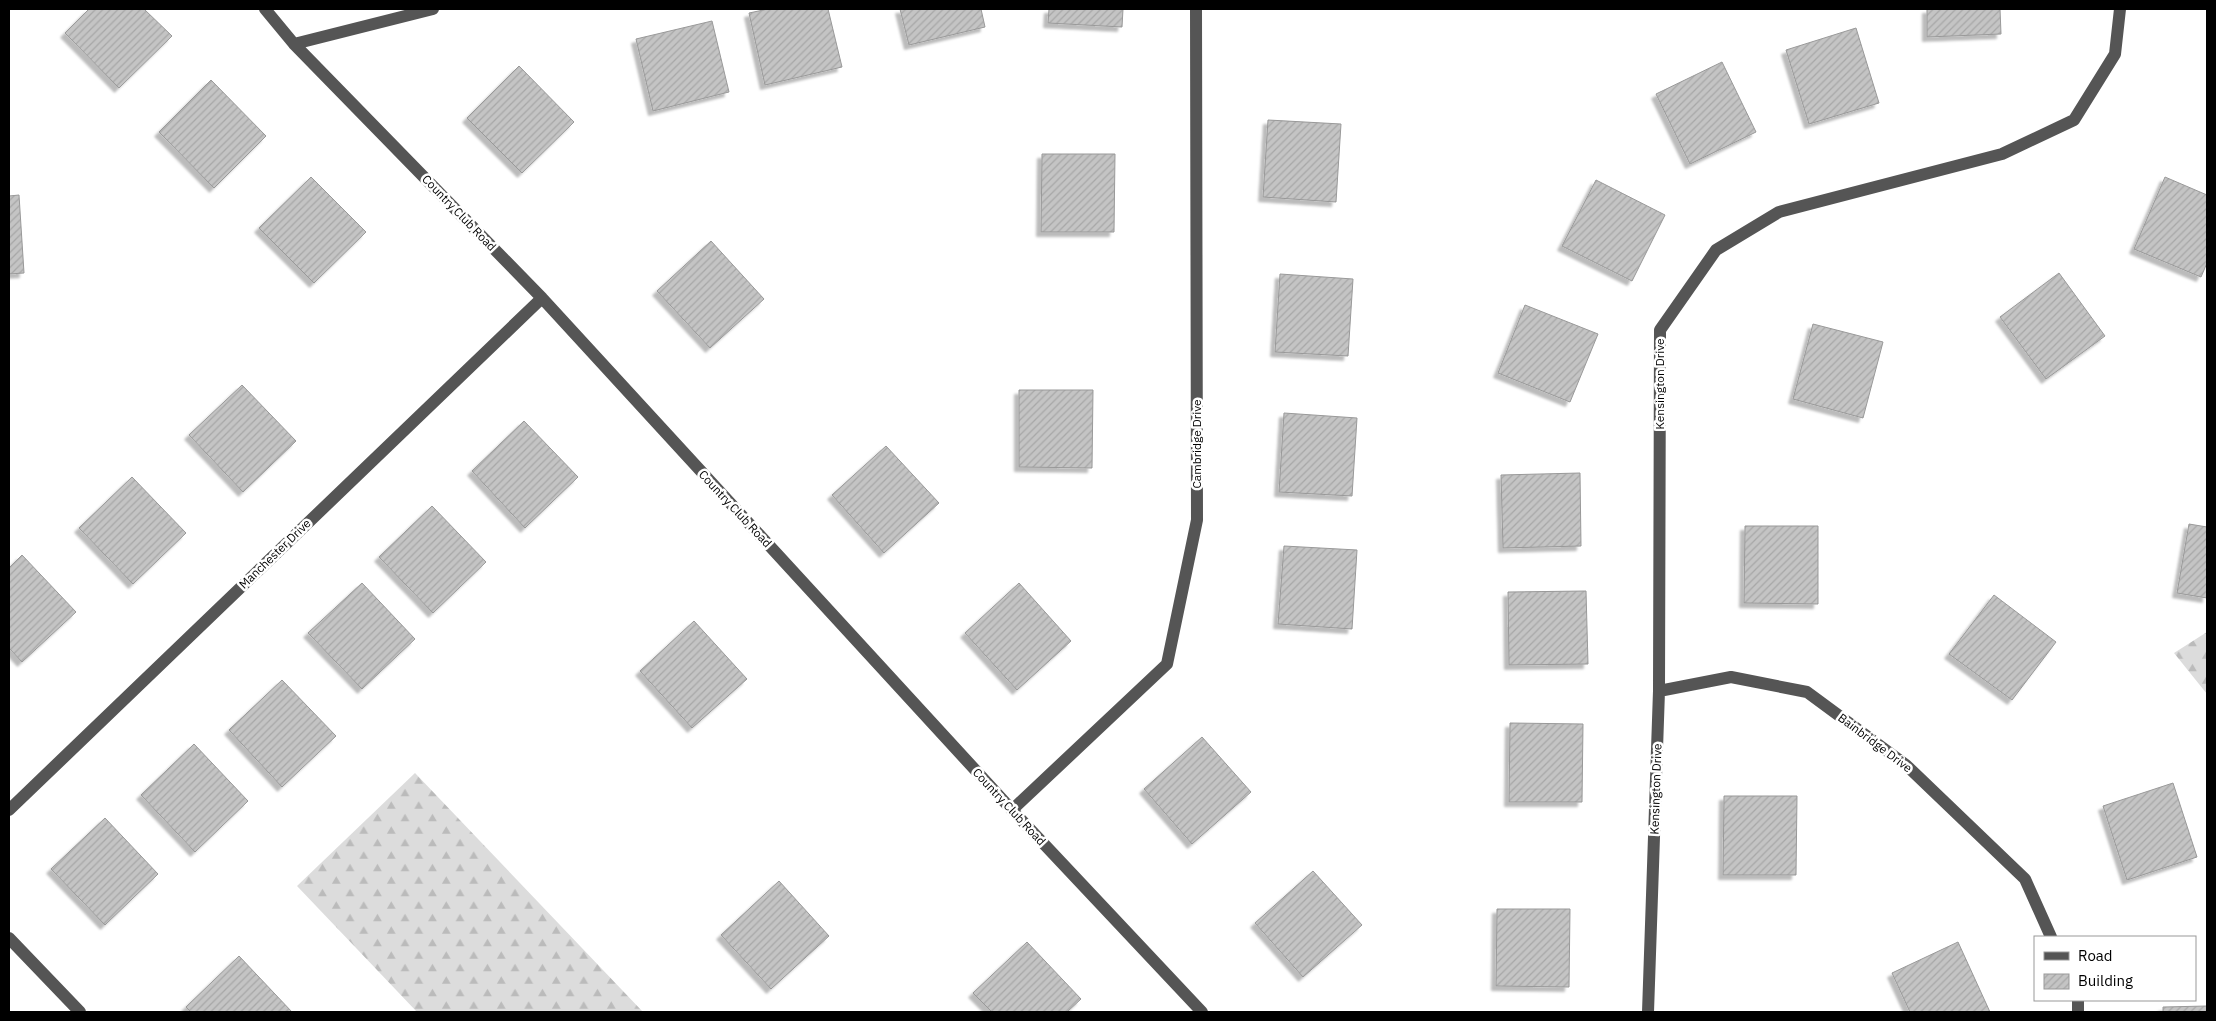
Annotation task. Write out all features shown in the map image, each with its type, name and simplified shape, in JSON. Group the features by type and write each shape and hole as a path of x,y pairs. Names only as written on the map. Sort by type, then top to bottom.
{"street":[{"name":"Country Club Road","path":"264,9 294,44 542,298 1197,1011"},
{"path":"294,44 433,9"},
{"name":"Cambridge Drive","path":"1012,810 1167,664 1197,520 1196,9"},
{"name":"Kensington Drive","path":"1648,1012 1659,691 1660,330 1716,250 1779,212 2002,154 2074,120 2114,54 2120,9"},
{"name":"Manchester Drive","path":"9,810 542,298"},
{"name":"Bainbridge Drive","path":"1659,691 1731,677 1807,692 1906,764 2024,879 2051,936"},
{"path":"9,938 80,1012"}],"green space":[{"path":"2207,632 2207,694 2174,653"},
{"path":"415,773 643,1012 417,1012 297,886"}],"building":[{"path":"89,9 144,9 172,36 119,88 65,33"},
{"path":"768,9 828,9 842,67 765,85 749,13"},
{"path":"900,9 981,9 985,27 909,45"},
{"path":"1049,9 1123,9 1122,27 1048,23"},
{"path":"1927,9 2000,9 2001,34 1927,37"},
{"path":"712,21 729,92 653,111 636,39"},
{"path":"1856,28 1879,103 1809,124 1786,50"},
{"path":"1722,62 1756,132 1690,164 1656,94"},
{"path":"519,66 574,122 522,173 467,118"},
{"path":"211,80 266,136 214,188 159,132"},
{"path":"1268,120 1341,124 1336,202 1263,197"},
{"path":"1042,154 1115,154 1114,232 1041,232"},
{"path":"311,177 366,232 314,283 259,228"},
{"path":"2165,177 2207,195 2207,263 2201,277 2134,249"},
{"path":"1596,180 1665,215 1632,281 1562,246"},
{"path":"19,195 24,273 9,274 9,196"},
{"path":"711,241 764,299 710,348 657,291"},
{"path":"2059,273 2105,336 2046,379 2000,317"},
{"path":"1280,274 1353,279 1348,356 1275,352"},
{"path":"1525,305 1598,334 1570,402 1498,373"},
{"path":"1813,324 1883,342 1863,418 1793,399"},
{"path":"242,385 296,441 243,492 189,435"},
{"path":"1019,390 1093,390 1092,468 1019,467"},
{"path":"1284,413 1357,418 1352,496 1279,492"},
{"path":"524,421 578,477 525,528 472,471"},
{"path":"886,446 939,503 884,553 832,495"},
{"path":"1580,473 1581,546 1503,548 1501,475"},
{"path":"132,477 186,533 133,584 79,528"},
{"path":"432,506 486,562 433,613 379,557"},
{"path":"2189,524 2207,527 2207,598 2177,593"},
{"path":"1745,526 1818,526 1818,604 1744,603"},
{"path":"1284,546 1357,550 1352,629 1278,624"},
{"path":"22,555 76,612 22,662 9,648 9,568"},
{"path":"362,583 415,639 362,689 308,633"},
{"path":"1019,583 1071,641 1017,690 965,633"},
{"path":"1586,591 1588,664 1509,665 1508,592"},
{"path":"1994,595 2056,642 2012,700 1949,654"},
{"path":"694,621 747,679 692,728 640,671"},
{"path":"282,680 336,736 282,787 229,730"},
{"path":"1510,723 1583,724 1582,802 1509,802"},
{"path":"1202,737 1251,792 1192,844 1144,789"},
{"path":"194,744 248,801 195,852 141,795"},
{"path":"2173,783 2197,857 2127,880 2103,806"},
{"path":"1724,796 1797,796 1796,875 1723,875"},
{"path":"105,818 158,874 105,925 51,869"},
{"path":"1313,871 1362,925 1303,977 1255,923"},
{"path":"779,881 829,936 771,989 721,935"},
{"path":"1497,909 1570,909 1569,987 1496,986"},
{"path":"1027,942 1081,999 1067,1012 992,1012 973,993"},
{"path":"1958,942 1990,1012 1910,1012 1892,973"},
{"path":"239,956 292,1012 191,1012 186,1007"},
{"path":"2207,1006 2207,1012 2163,1012 2163,1007"}]}
